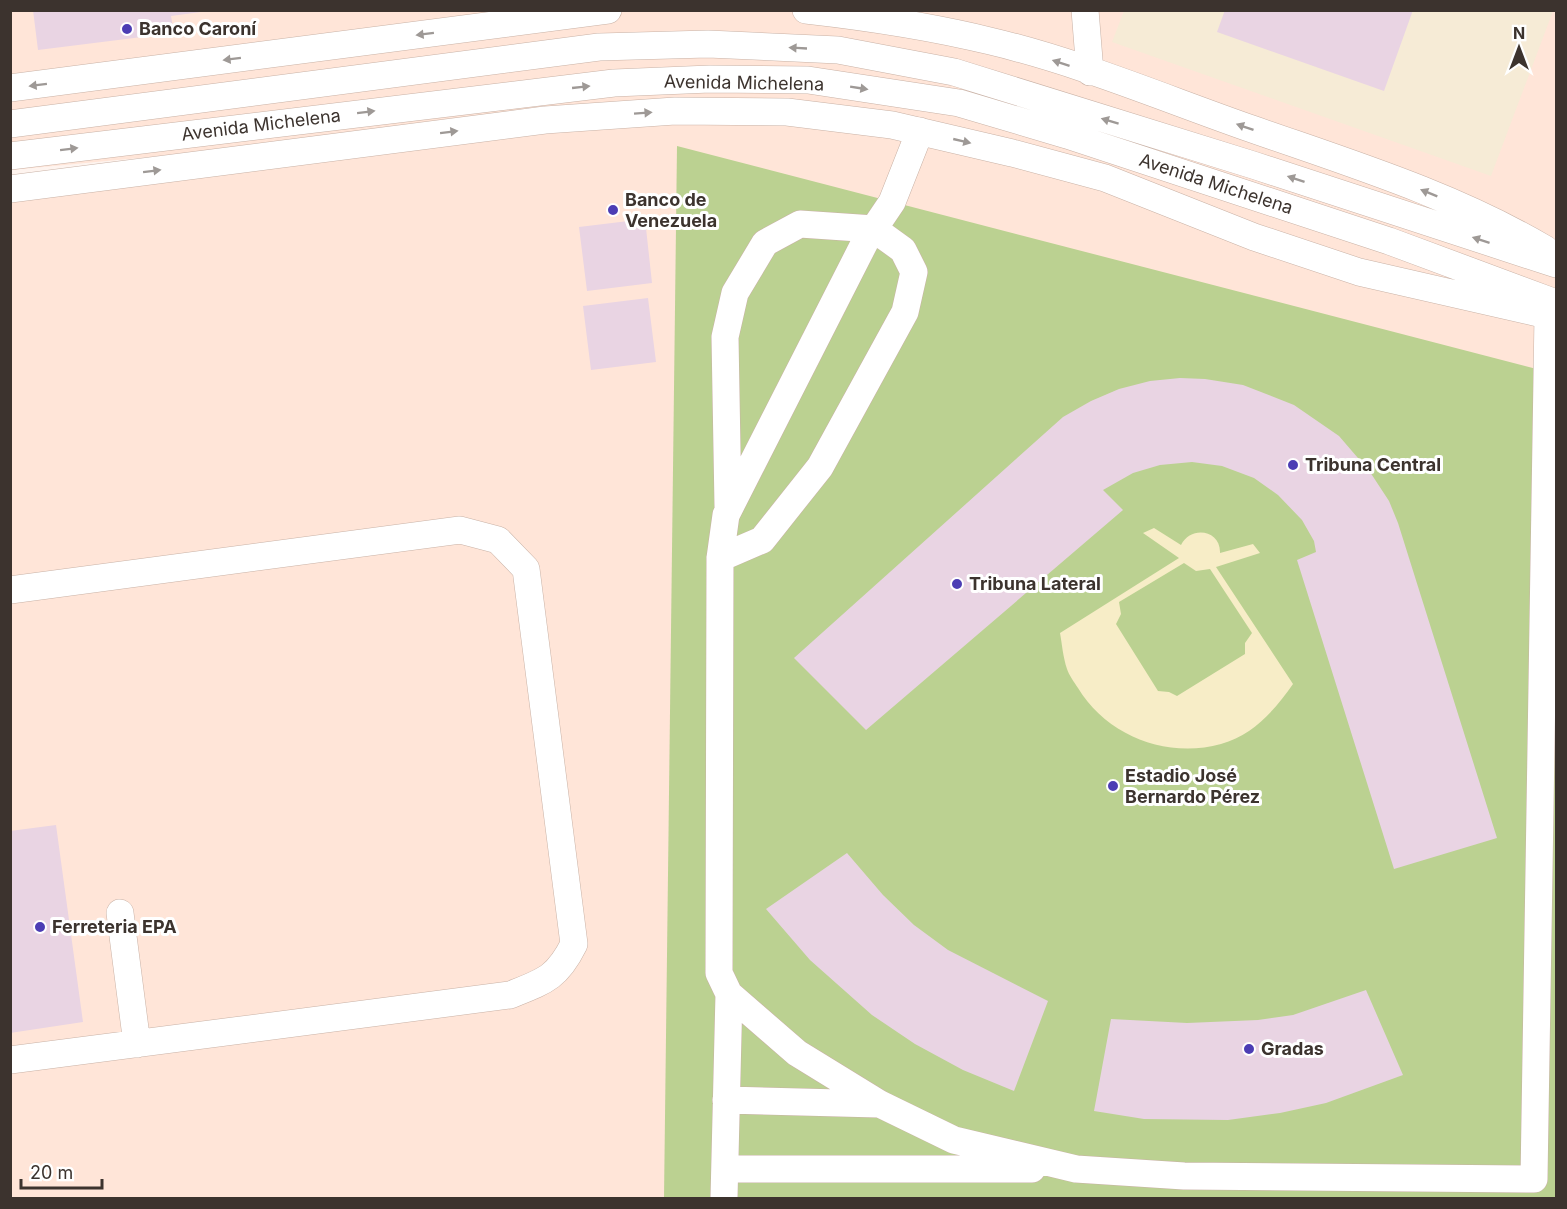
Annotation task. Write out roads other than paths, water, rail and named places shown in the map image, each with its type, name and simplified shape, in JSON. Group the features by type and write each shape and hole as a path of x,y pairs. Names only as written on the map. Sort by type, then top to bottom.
{"street":[{"path":"10,88 608,10"},
{"path":"806,10 858,13 992,41 1090,72 1393,178 1500,223 1557,255"},
{"path":"1084,10 1090,72"},
{"path":"471,28 599,47"},
{"name":"Avenida Michelena","path":"10,124 599,47 708,44 838,50 954,72 1253,165 1557,264"},
{"name":"Avenida Michelena","path":"10,156 614,83 710,79 808,80 959,103 1067,135 1389,241 1554,311"},
{"path":"541,91 545,120"},
{"name":"Avenida Michelena","path":"10,189 545,120 675,111 787,112 920,131 1105,178 1254,237 1359,272 1554,311"},
{"path":"728,511 874,229 892,202 920,131"},
{"path":"720,558 762,540 820,467 905,312 914,273 903,250 874,229 800,224 765,243 735,293 725,337 728,511 720,558 719,974 729,994 797,1053 880,1104 954,1140 1076,1169"},
{"path":"725,1169 1076,1169 1184,1176 1534,1179 1554,311"},
{"path":"10,590 459,530 498,540 526,569 574,944 562,967 543,982 510,995 10,1060"},
{"path":"120,913 137,1044"},
{"path":"724,1198 729,994"},
{"path":"726,1100 880,1104"}],"place":[{"name":"Banco Caroní","path":"127,29"},
{"name":"Banco de Venezuela","path":"613,210"},
{"name":"Tribuna Central","path":"1293,465"},
{"name":"Tribuna Lateral","path":"957,584"},
{"name":"Estadio José Bernardo Pérez","path":"1113,786"},
{"name":"Ferreteria EPA","path":"40,927"},
{"name":"Gradas","path":"1249,1049"}]}
